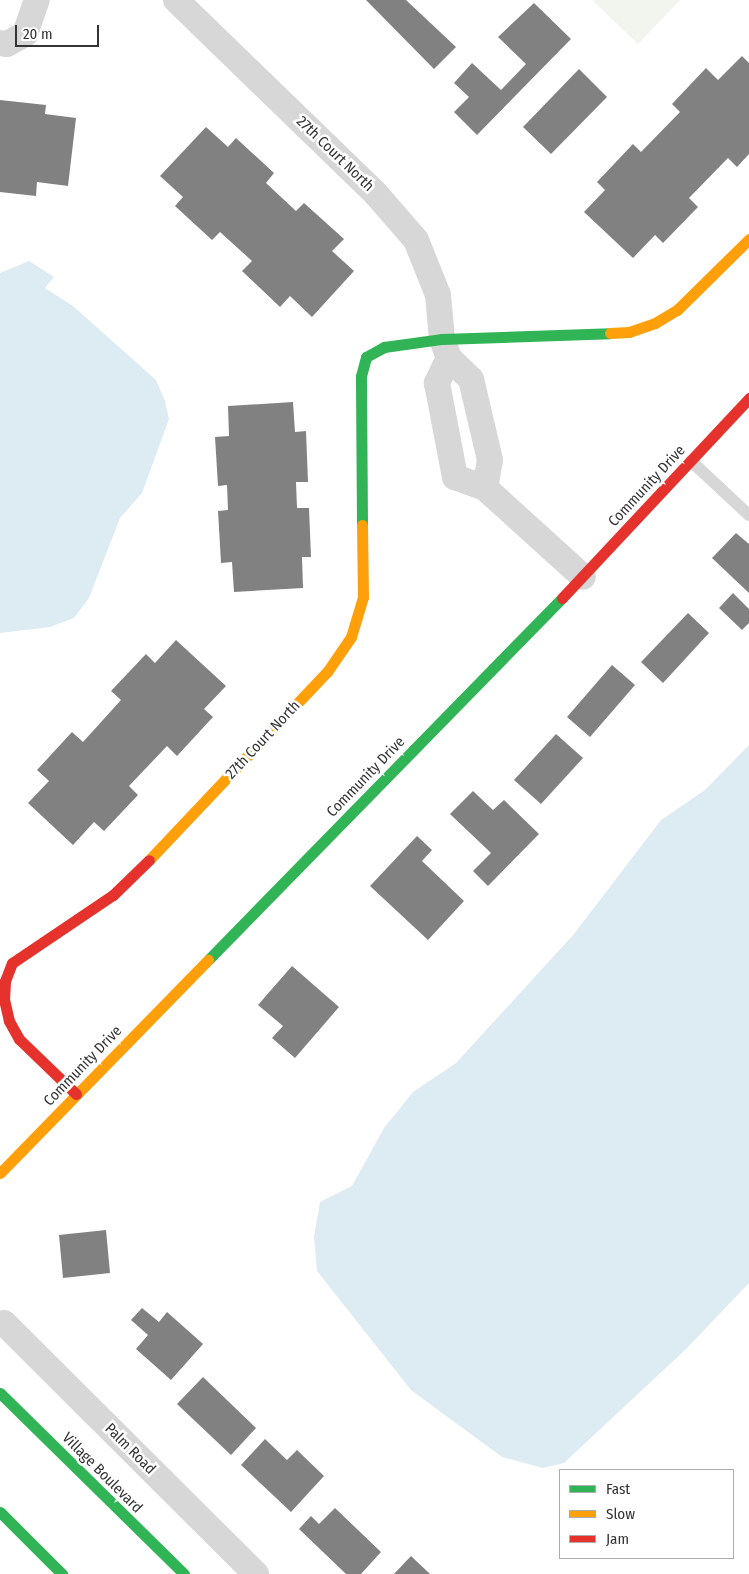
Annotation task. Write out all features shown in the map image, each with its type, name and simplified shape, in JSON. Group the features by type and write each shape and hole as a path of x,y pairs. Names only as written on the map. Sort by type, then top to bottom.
{"street":[{"path":"0,43 7,44 25,34 37,0"},
{"name":"27th Court North","path":"176,0 370,187 416,240 438,295 446,348"},
{"name":"27th Court North","path":"76,1094 19,1039 9,1021 4,1000 4,981 12,963 112,895 142,868 340,656 354,631 363,596 361,376 366,356 384,347 446,348 629,332 655,323 677,310 749,239"},
{"path":"446,348 471,379 490,460 485,488"},
{"path":"446,348 437,383 454,477 485,488 583,577"},
{"name":"Community Drive","path":"0,1173 583,577 749,398"},
{"name":"Palm Road","path":"4,1323 256,1574"},
{"name":"Village Boulevard","path":"0,1393 184,1574"},
{"path":"0,1512 62,1574"}],"lane":[{"path":"691,461 749,515"}],"shaded area":[{"path":"592,0 680,0 638,44"},
{"path":"29,261 54,277 45,288 73,306 156,380 165,401 169,419 142,493 120,518 89,598 74,618 50,627 0,633 0,273"},
{"path":"749,745 749,1283 686,1349 564,1463 543,1468 502,1457 411,1390 317,1271 314,1237 320,1202 352,1186 384,1128 413,1092 456,1063 574,934 661,820 705,790"}],"building":[{"path":"366,0 406,0 456,47 434,69"},
{"path":"534,3 571,39 477,135 454,112 469,97 454,83 472,63 501,90 526,64 498,37"},
{"path":"742,56 749,63 749,154 737,167 728,158 689,198 698,207 663,243 655,235 633,258 584,212 605,190 597,182 633,144 641,152 680,112 672,104 706,68 718,80"},
{"path":"579,69 607,97 551,154 523,127"},
{"path":"0,100 46,105 45,114 76,118 68,186 37,182 36,196 0,192"},
{"path":"206,127 228,147 236,138 274,173 266,183 296,211 304,203 344,239 332,251 354,271 312,317 290,296 280,307 242,271 252,261 220,232 212,240 175,206 183,197 160,176"},
{"path":"293,402 295,432 306,431 308,482 296,482 297,508 309,508 311,557 302,557 303,588 234,592 232,562 221,563 218,511 228,510 227,485 218,486 215,437 229,436 228,406"},
{"path":"736,533 749,544 749,593 712,558"},
{"path":"733,593 749,609 749,623 742,630 719,608"},
{"path":"688,613 709,633 663,683 641,662"},
{"path":"176,640 226,686 204,709 213,717 177,756 167,746 129,786 138,795 104,831 94,822 73,845 28,803 49,781 37,770 72,732 83,742 121,700 111,691 146,654 155,663"},
{"path":"612,665 635,685 590,737 567,717"},
{"path":"556,734 583,758 541,804 514,780"},
{"path":"473,791 493,810 504,800 539,834 488,886 473,871 491,853 450,814"},
{"path":"417,836 432,850 422,861 464,901 428,940 370,886"},
{"path":"292,966 339,1007 295,1058 272,1038 283,1026 258,1005"},
{"path":"106,1230 110,1273 63,1278 59,1235"},
{"path":"142,1308 159,1322 167,1312 203,1344 171,1380 136,1349 148,1335 131,1320"},
{"path":"203,1377 256,1428 231,1455 177,1404"},
{"path":"265,1439 287,1460 297,1450 324,1476 291,1512 241,1465"},
{"path":"335,1508 381,1552 361,1574 346,1574 299,1529 311,1516 319,1524"},
{"path":"411,1556 430,1574 394,1574"}],"traffic: fast":[{"path":"362,525 361,376 366,357 384,347 442,339 610,333"},
{"path":"208,960 562,598"},
{"path":"0,1393 184,1574"},
{"path":"0,1512 62,1574"}],"traffic: slow":[{"path":"610,333 629,332 655,323 677,310 749,239"},
{"path":"149,860 327,672 351,637 363,597 362,525"},
{"path":"0,1173 208,960"}],"traffic: jam":[{"path":"562,598 749,398"},
{"path":"76,1094 19,1039 9,1021 4,1000 5,981 12,963 113,895 149,860"}]}
